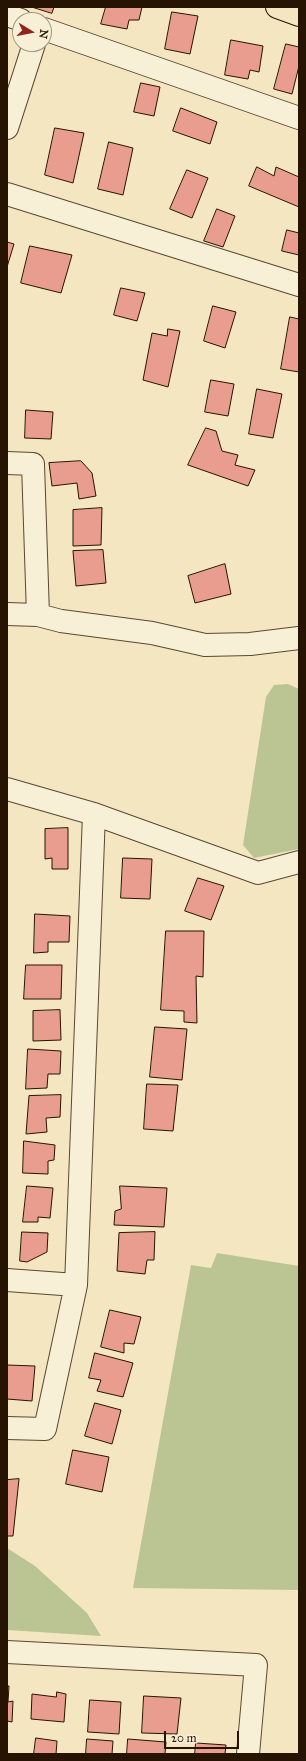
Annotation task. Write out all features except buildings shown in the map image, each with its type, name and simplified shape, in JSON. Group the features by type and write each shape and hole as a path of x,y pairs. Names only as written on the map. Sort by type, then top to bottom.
{"highway":[{"path":"277,7 299,15"}],"street":[{"path":"52,32 299,118"},
{"path":"7,128 31,52"},
{"path":"7,194 299,285"},
{"path":"7,463 33,464 38,615"},
{"path":"7,614 38,615 61,621 152,633 205,646 250,644 299,638"},
{"path":"7,789 94,814 258,873 299,862"},
{"path":"7,1428 45,1429 76,1285 94,814"},
{"path":"7,1280 76,1285"},
{"path":"7,1652 256,1665 248,1754"}],"green space":[{"path":"288,684 299,689 299,849 254,858 243,845 266,697 274,685"},
{"path":"217,1253 299,1266 299,1590 133,1588 191,1265 211,1268"},
{"path":"7,1548 35,1566 87,1613 101,1636 7,1630"}]}
